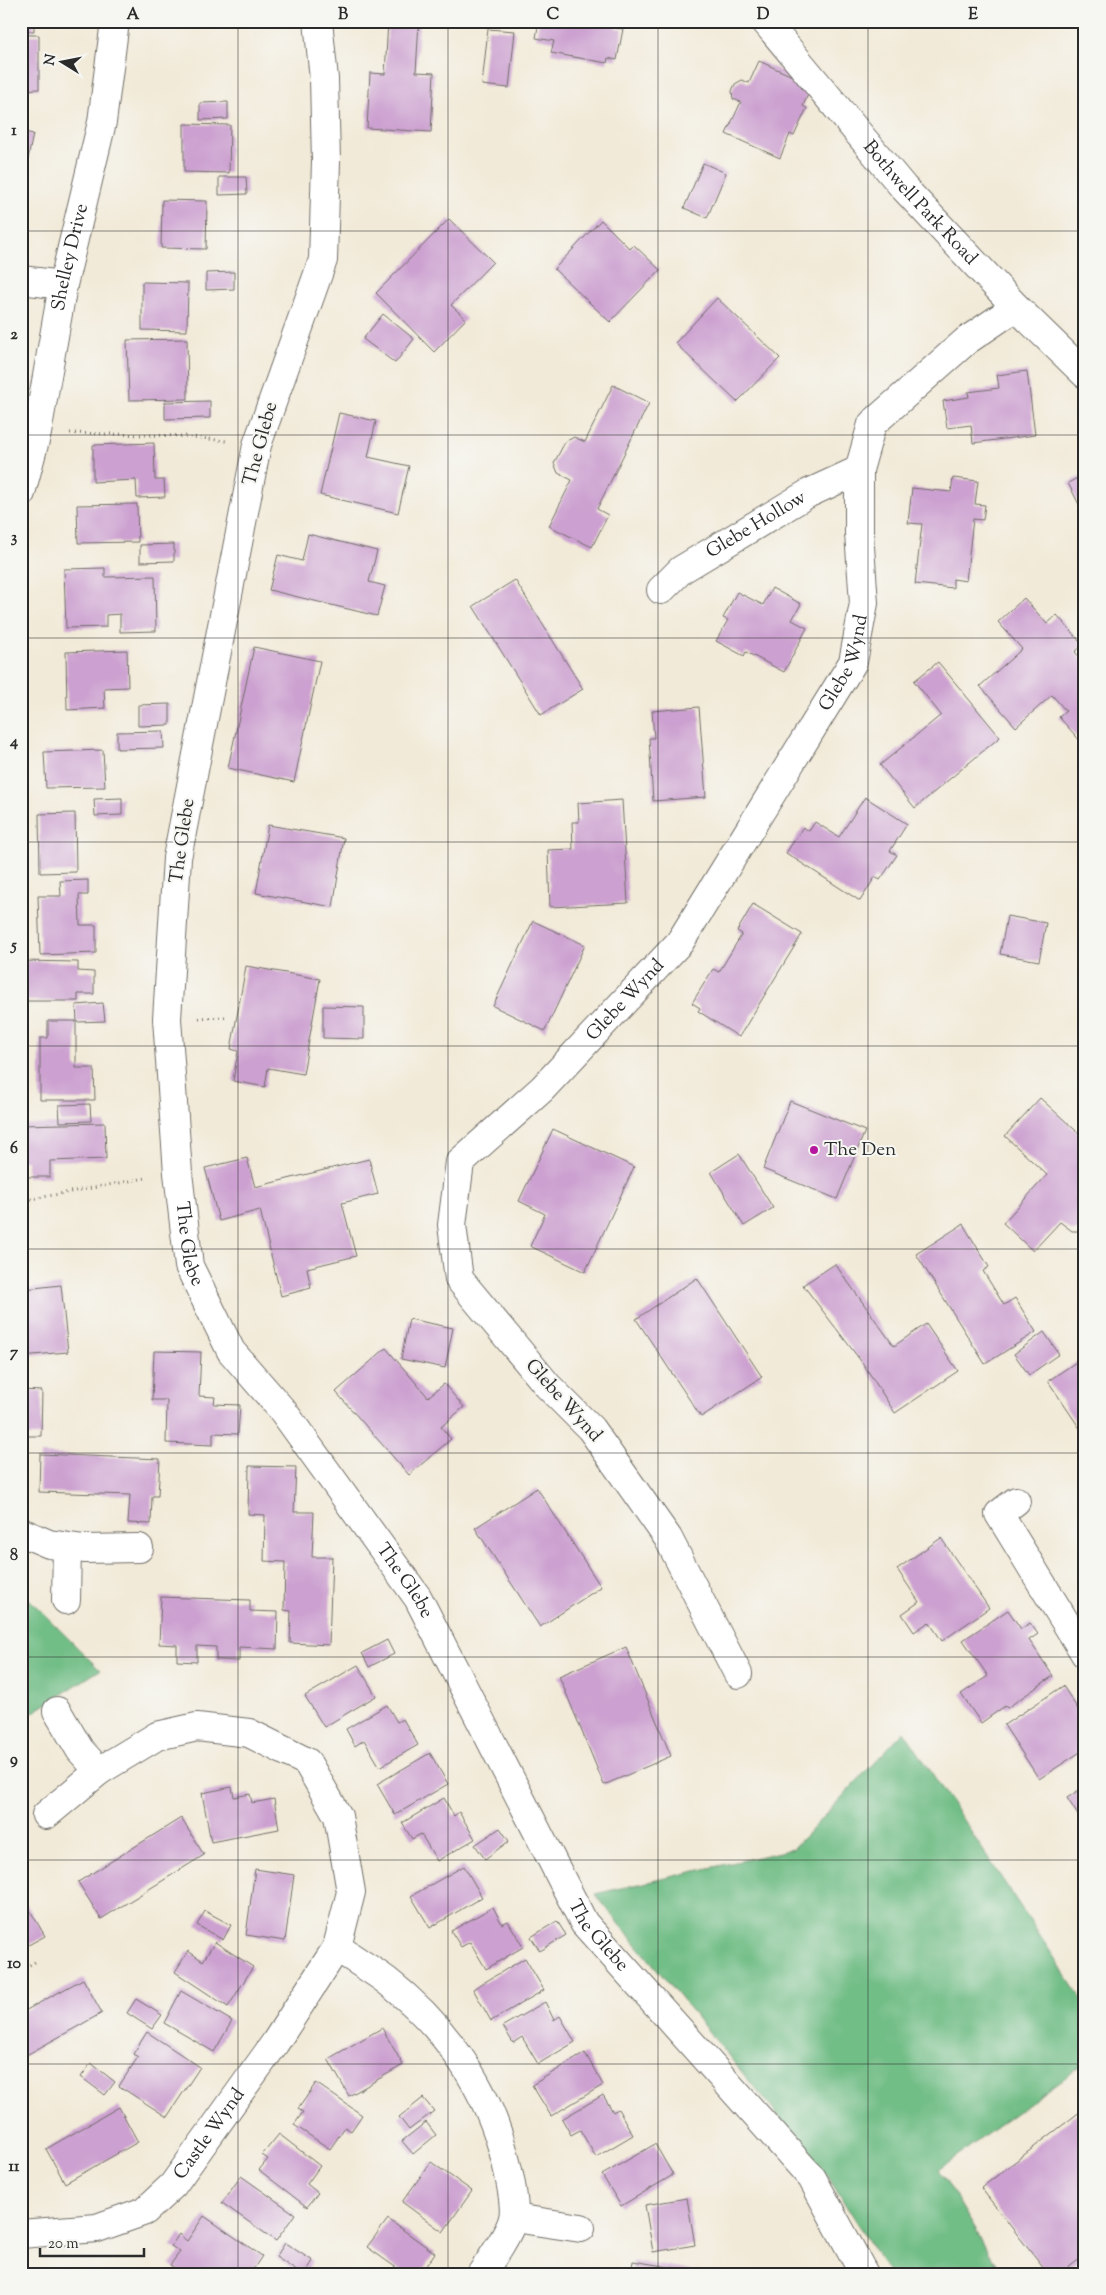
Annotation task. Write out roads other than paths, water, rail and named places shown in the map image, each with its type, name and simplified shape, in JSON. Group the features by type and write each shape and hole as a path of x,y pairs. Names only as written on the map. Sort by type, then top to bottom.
{"street":[{"name":"Shelley Drive","path":"21,493 37,432 63,285 102,122 114,29 112,21"},
{"name":"The Glebe","path":"318,21 324,79 326,162 323,260 257,445 177,858 167,1019 178,1173 190,1266 231,1351 283,1411 418,1598 584,1923 812,2178 864,2274"},
{"name":"Bothwell Park Road","path":"765,21 904,188 1016,307 1085,374"},
{"path":"21,280 63,285"},
{"name":"Glebe Wynd","path":"738,1674 668,1538 591,1429 548,1386 459,1279 452,1225 460,1162 542,1089 680,942 853,662 864,603 859,533 859,470 872,424 966,341 1016,307"},
{"name":"Glebe Hollow","path":"661,590 681,570 809,493 859,470"},
{"path":"1007,1508 1085,1654"},
{"path":"21,1532 49,1544 67,1547 84,1549 139,1548"},
{"path":"66,1600 67,1547"},
{"path":"57,1711 80,1750 99,1771"},
{"name":"Castle Wynd","path":"21,2234 97,2228 145,2210 179,2177 275,2043 337,1947 351,1892 338,1816 307,1762 249,1733 197,1727 156,1736 99,1771 46,1815"},
{"path":"337,1947 387,1981 420,2009 453,2047 480,2089 499,2132 510,2178 514,2218 496,2252 481,2274"},
{"path":"514,2218 581,2228"}],"place":[{"name":"The Den","path":"814,1150"}]}
